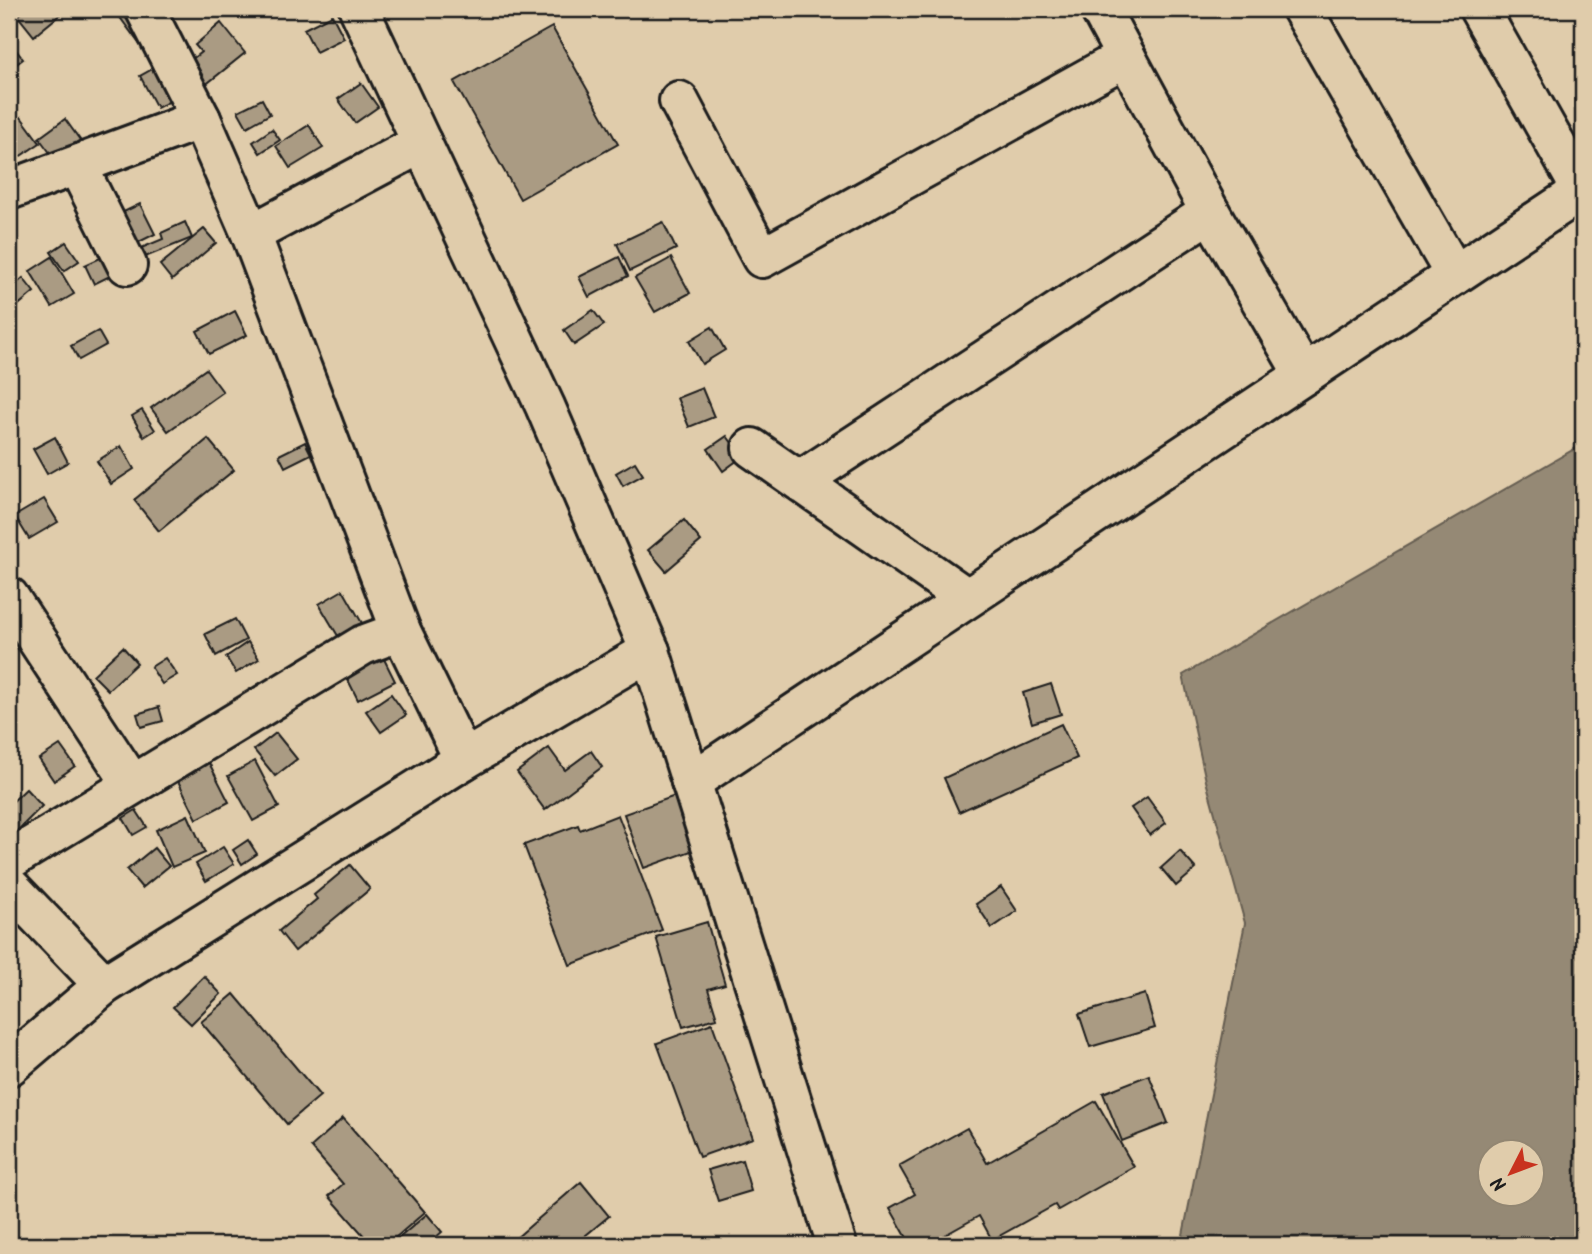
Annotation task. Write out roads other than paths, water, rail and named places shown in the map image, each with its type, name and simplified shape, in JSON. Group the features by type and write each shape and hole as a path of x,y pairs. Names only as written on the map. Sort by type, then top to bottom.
{"street":[{"path":"145,9 201,119 251,234 401,631 464,760"},
{"path":"359,9 545,406 650,651 837,1245"},
{"path":"1100,9 1210,212 1304,375"},
{"path":"1302,9 1455,275"},
{"path":"691,782 1582,191 1479,9"},
{"path":"679,101 762,258 1126,57"},
{"path":"9,190 78,167 201,119"},
{"path":"251,234 422,144"},
{"path":"78,167 127,265"},
{"path":"800,481 1210,212"},
{"path":"752,448 967,598"},
{"path":"9,597 132,784"},
{"path":"9,860 363,645 401,631"},
{"path":"9,1066 104,985 464,760 650,651"},
{"path":"9,886 104,985"}]}
